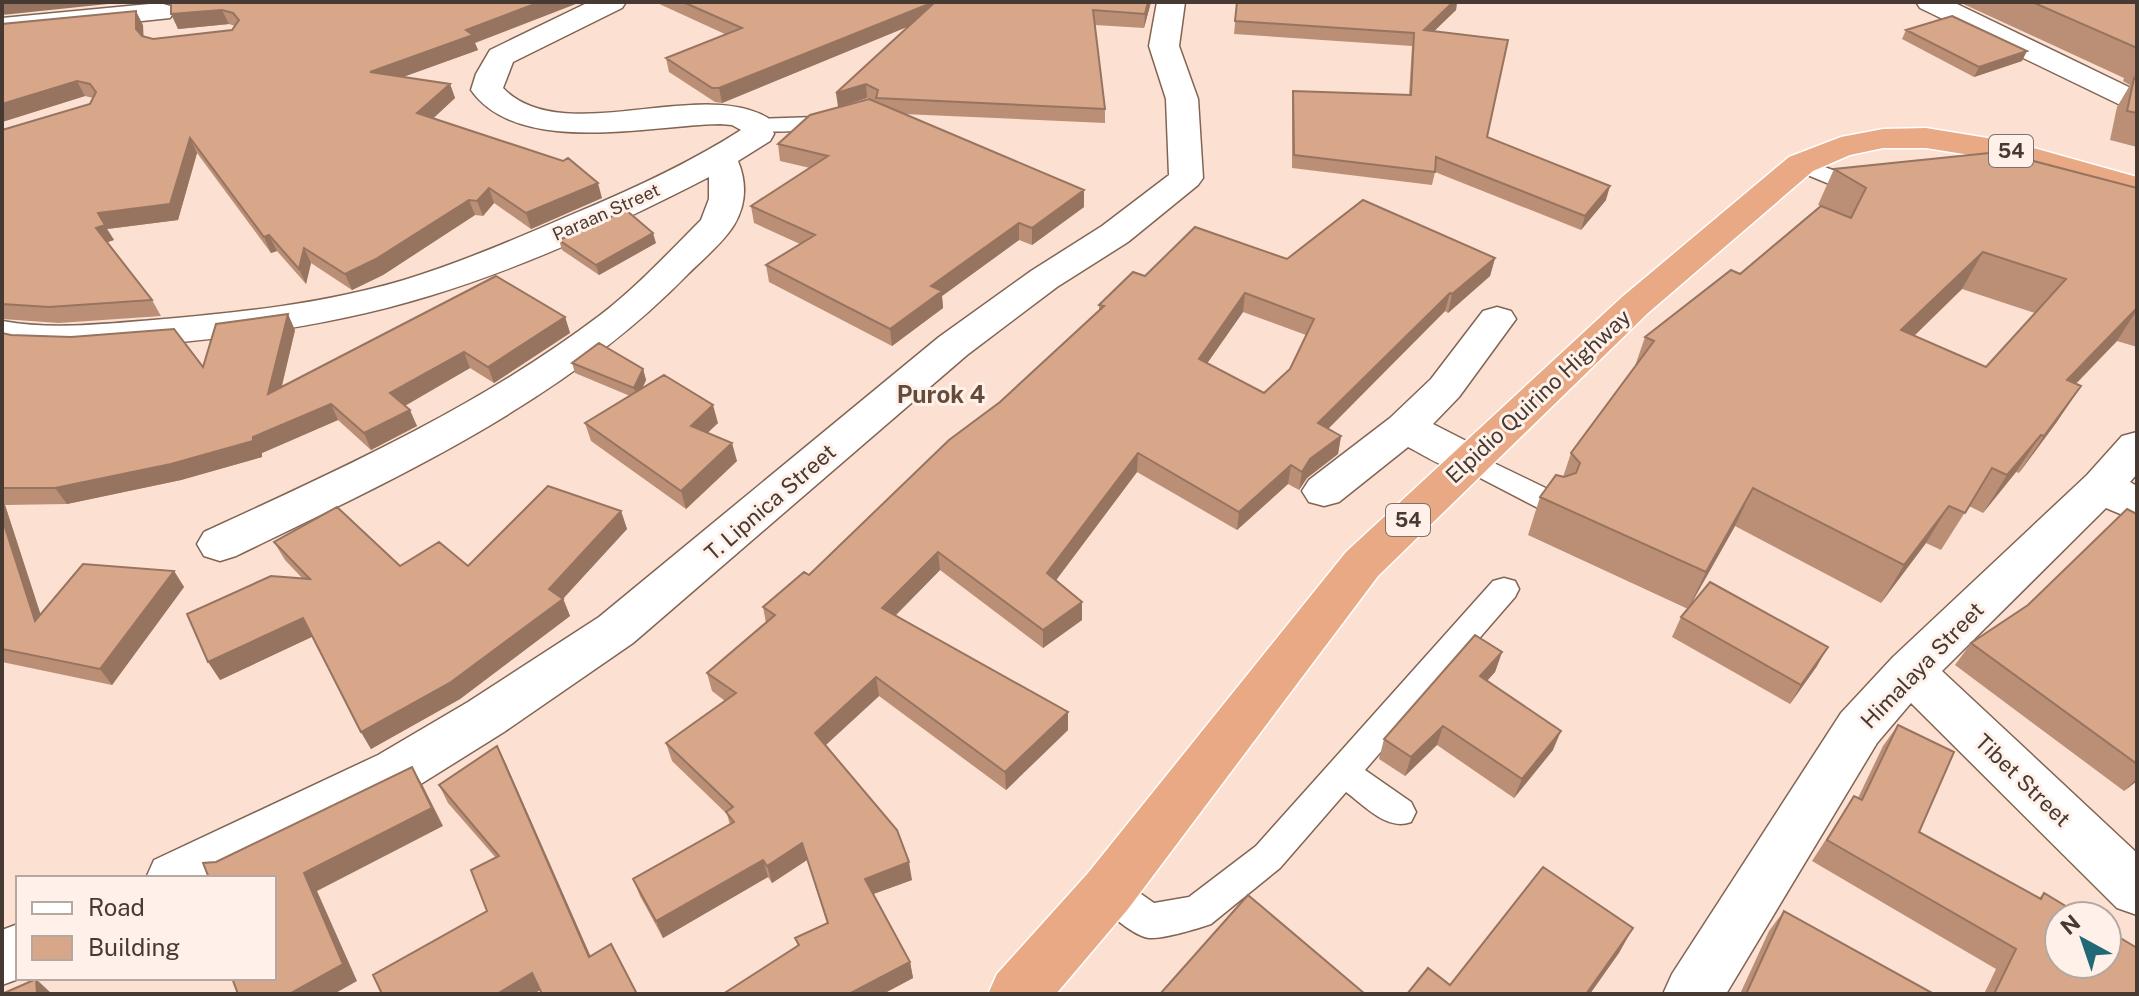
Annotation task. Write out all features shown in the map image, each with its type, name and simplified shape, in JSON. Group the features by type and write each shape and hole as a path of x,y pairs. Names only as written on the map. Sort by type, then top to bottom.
{"highway":[{"name":"Elpidio Quirino Highway","path":"1018,994 1108,891 1362,564 1635,305 1801,164 1832,150 1880,138 1938,139 1986,160 2137,188"}],"street":[{"path":"612,2 501,56 487,90 494,102 514,111 548,119 605,121 720,115 745,116 757,125"},
{"name":"T. Lipnica Street","path":"178,876 397,771 591,648 673,585 953,346 1044,279 1115,234 1170,194 1186,178 1182,99 1164,46 1171,2"},
{"path":"1930,2 2137,103"},
{"path":"2,27 167,7 161,42"},
{"name":"Paraan Street","path":"2,333 35,341 227,327 322,311 415,288 519,251 720,159 758,134 757,125"},
{"path":"220,544 309,502 439,432 522,385 612,324 648,294 717,224 726,202 729,178 720,159"},
{"path":"1324,491 1405,428 1453,379 1497,319"},
{"path":"1405,428 1469,460"},
{"name":"Himalaya Street","path":"1693,994 1859,728 1910,671 2120,495 2137,446"},
{"name":"Tibet Street","path":"1910,671 2137,890"}],"lane":[{"path":"757,125 818,123 855,111"},
{"path":"1801,164 1864,190 1892,186"},
{"path":"1469,460 1550,502"},
{"path":"1108,891 1149,921 1198,912 1268,857 1504,589"},
{"path":"1343,772 1399,812"}],"building":[{"path":"171,2 540,2 466,30 473,35 370,72 450,84 417,113 563,161 568,158 598,183 526,213 489,188 477,201 469,200 376,259 345,274 304,248 299,269 269,235 264,237 190,138 170,204 98,213 105,225 96,228 152,300 49,307 2,304 2,130 90,104 96,92 90,84 77,81 2,104 2,24 136,11 136,29 142,36 153,39 232,30 239,20 233,13 222,10 171,14"},
{"path":"683,2 934,2 719,88 712,88 666,58 742,28"},
{"path":"935,2 1148,2 1145,14 1093,10 1105,109 876,98 878,90 866,84 836,93"},
{"path":"1237,2 1453,2 1424,30 1508,40 1487,137 1610,186 1585,216 1436,157 1435,172 1294,155 1293,91 1411,95 1414,33 1235,21"},
{"path":"2032,2 2137,2 2137,48"},
{"path":"1952,16 2027,51 1979,67 1906,30"},
{"path":"2134,78 2137,80 2137,113 2127,111"},
{"path":"869,99 1084,190 1032,228 1019,223 931,286 942,291 890,329 766,265 815,235 751,206 828,156 778,144 810,115"},
{"path":"1999,152 2137,188 2137,308 2067,380 2081,386 2044,436 2041,435 2007,475 1992,468 1965,513 1949,506 1904,565 1753,488 1706,572 1540,497 1556,475 1564,477 1576,473 1580,463 1571,453 1654,341 1645,337 1731,270 1740,274 1821,206 1851,218 1866,188 1834,169","holes":["1983,252 2066,279 1986,367 1901,330"]},
{"path":"1363,200 1495,258 1450,293 1318,423 1341,436 1310,459 1302,472 1291,465 1239,512 1138,453 1047,573 1082,602 1043,630 938,552 882,608 1068,712 1005,772 876,677 815,733 897,830 909,862 865,879 910,962 849,994 723,994 799,945 795,938 828,923 802,843 767,866 763,860 656,921 633,879 734,822 726,812 733,807 666,743 736,693 707,673 775,615 763,607 804,572 809,575 949,440 1000,402 1104,306 1099,305 1133,272 1145,276 1195,227 1287,259","holes":["1245,293 1314,319 1290,369 1264,393 1199,359"]},
{"path":"626,210 653,233 596,265 559,240"},
{"path":"496,276 565,317 488,367 464,352 390,393 410,410 364,433 331,404 253,437 253,441 171,464 55,488 2,488 2,333 71,337 174,329 203,367 216,324 288,314 268,394"},
{"path":"599,343 643,369 634,388 572,363"},
{"path":"664,375 713,405 691,426 732,443 681,491 585,423"},
{"path":"548,486 621,511 549,589 563,599 451,682 361,732 303,618 208,662 187,614 271,576 310,579 274,542 337,507 400,566 439,542 468,566"},
{"path":"2127,509 2137,514 2137,764 1971,643 2028,605"},
{"path":"2,518 35,621 83,564 174,571 100,669 2,649"},
{"path":"1710,582 1828,647 1801,685 1681,617"},
{"path":"1475,635 1502,652 1480,676 1561,731 1522,779 1443,726 1411,757 1384,739"},
{"path":"1898,725 1954,752 1919,832 2041,899 2044,893 2056,900 2043,900 2043,980 2123,980 2123,940 2137,948 2137,994 1994,994 2016,949 1827,840 1854,796 1862,800"},
{"path":"497,746 589,957 611,944 637,994 542,994 532,973 497,994 382,994 373,975 487,911 471,870 499,856 439,785"},
{"path":"412,767 432,808 304,873 343,964 289,994 238,994 233,980 276,980 276,876 208,876 203,863 216,862"},
{"path":"1543,867 1633,928 1586,994 1407,994 1428,968 1450,985"},
{"path":"1248,895 1365,994 1160,994"},
{"path":"1784,911 1934,994 1746,994"},
{"path":"34,980 36,980 37,994 2,994"}],"district":[{"name":"Purok 4","path":"941,394"}]}
